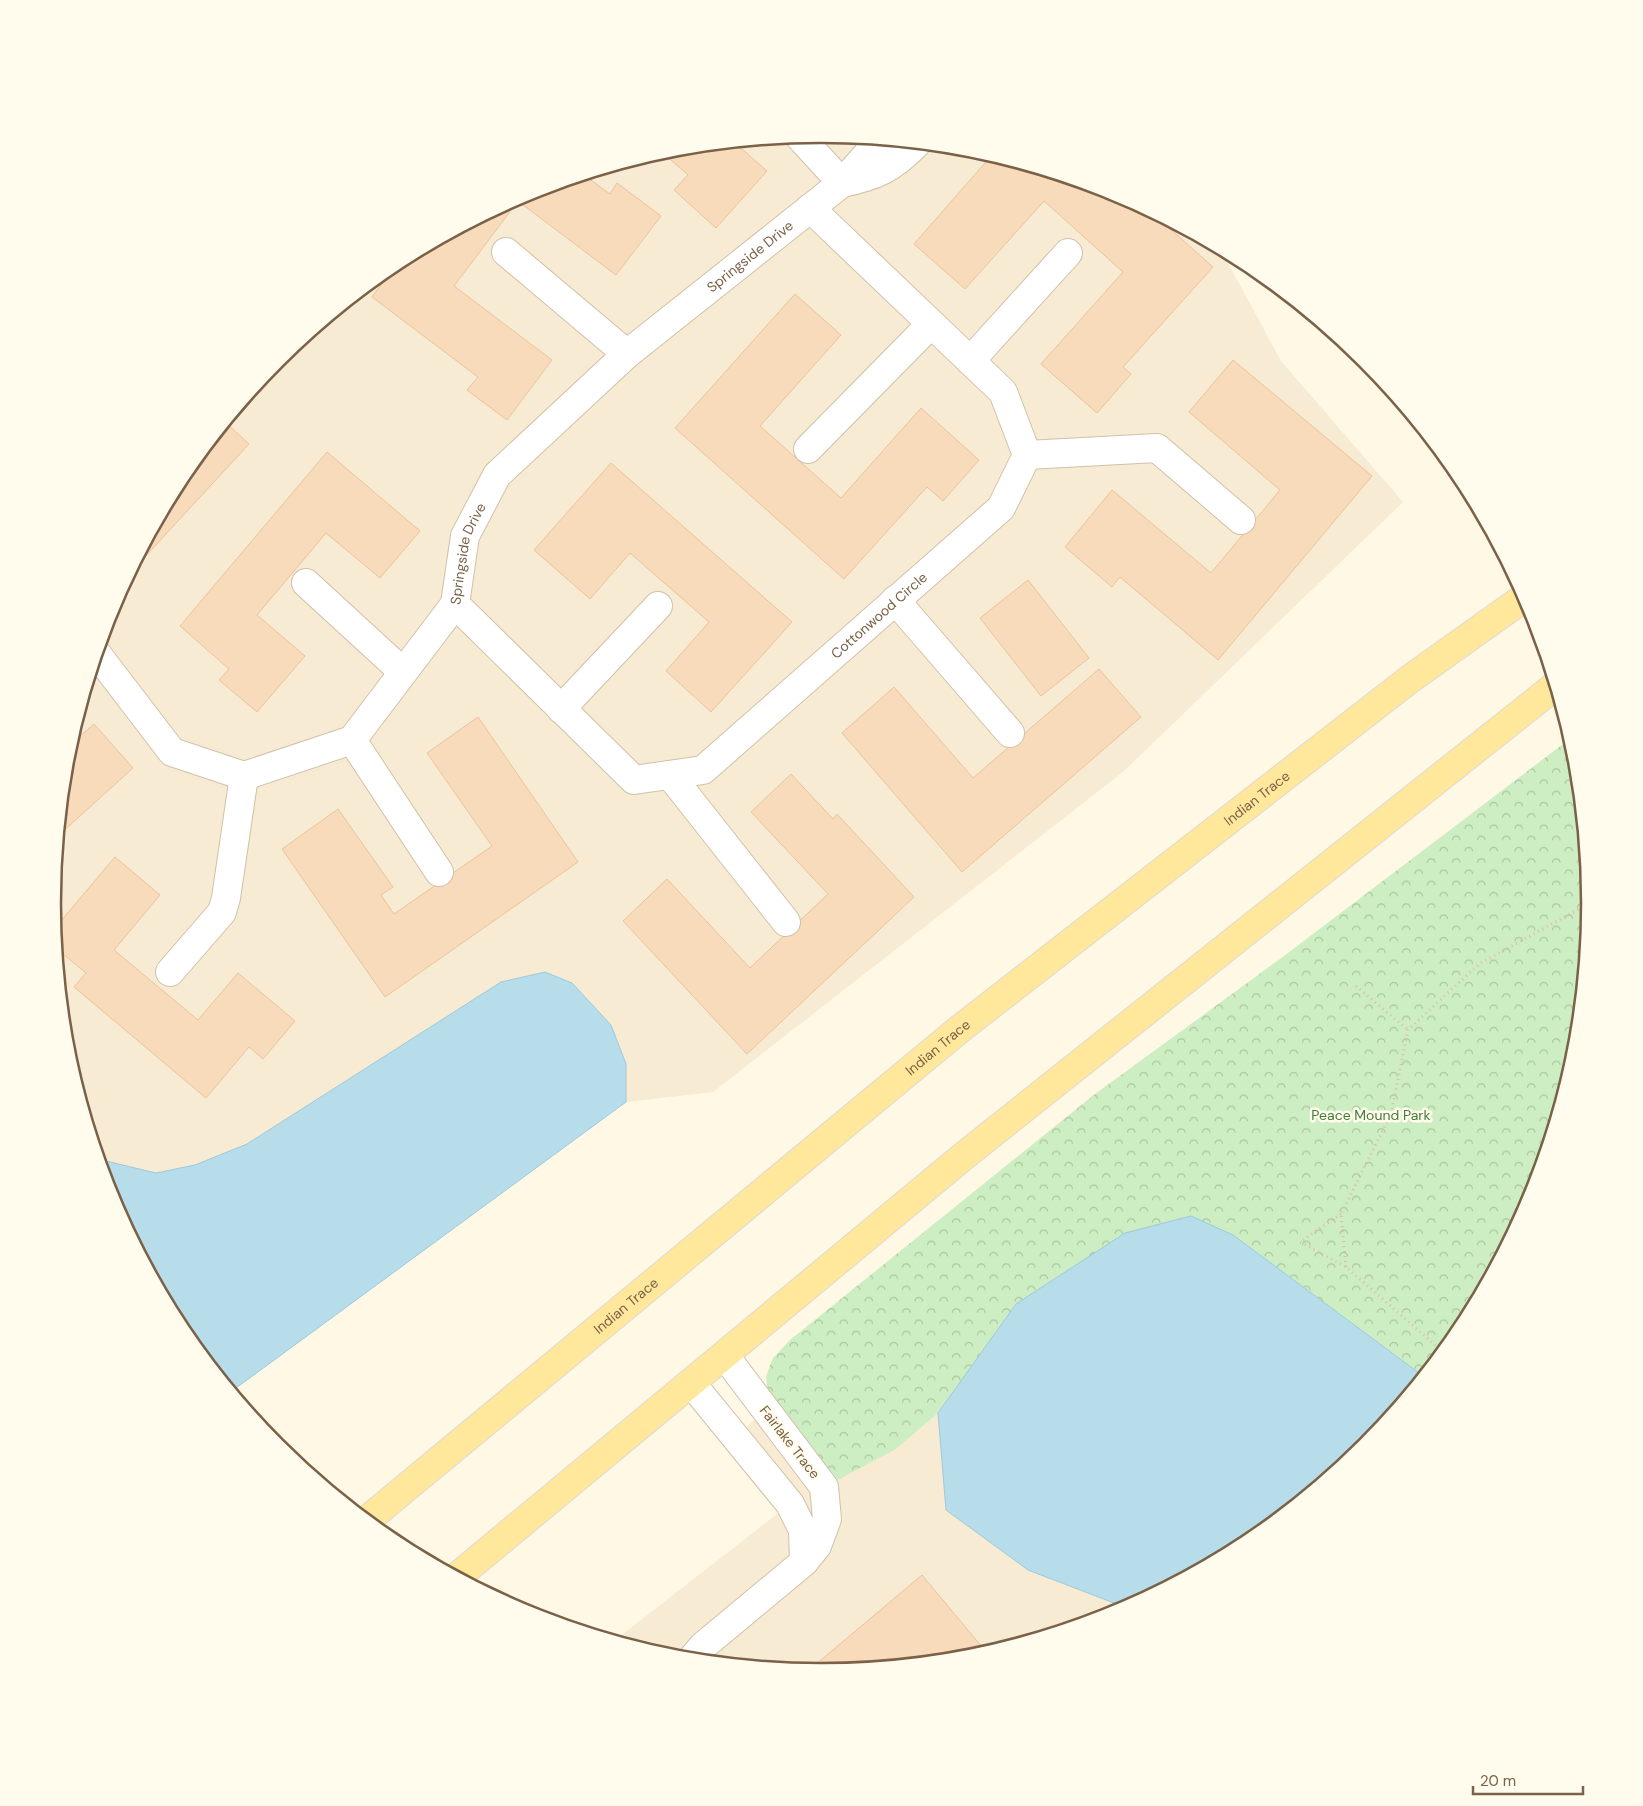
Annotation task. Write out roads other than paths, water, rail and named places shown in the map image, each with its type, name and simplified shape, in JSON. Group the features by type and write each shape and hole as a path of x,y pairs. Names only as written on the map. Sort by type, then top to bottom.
{"main road":[{"name":"Indian Trace","path":"372,1516 960,1028 1410,679 1519,602"},
{"path":"462,1573 692,1384 965,1155 1551,689"}],"street":[{"path":"806,143 842,183"},
{"name":"Springside Drive","path":"352,740 455,604 465,536 497,475 627,354 842,183 876,145"},
{"name":"Springside Drive","path":"842,183 865,179 886,170 911,148"},
{"path":"810,208 1003,392 1026,455 1157,448 1241,520"},
{"path":"506,252 627,354"},
{"path":"970,361 1068,253"},
{"path":"808,449 931,324"},
{"name":"Cottonwood Circle","path":"455,604 634,780 703,770 1001,508 1026,455"},
{"path":"306,583 403,672"},
{"path":"895,600 1010,733"},
{"path":"561,708 658,606"},
{"path":"102,660 172,752 244,776 352,740 439,872"},
{"path":"670,775 786,922"},
{"path":"170,972 222,912 226,898 244,776"},
{"name":"Fairlake Trace","path":"697,1653 804,1562 817,1546 827,1519 824,1487 725,1356"},
{"path":"692,1384 790,1504 803,1530 804,1562"}],"water":[{"path":"545,972 572,983 611,1025 626,1064 626,1102 236,1388 218,1366 189,1325 163,1283 119,1194 107,1161 156,1173 195,1165 247,1144 501,982"},
{"path":"1191,1216 1233,1235 1419,1373 1359,1441 1323,1475 1284,1506 1244,1535 1202,1561 1158,1585 1115,1604 1028,1570 946,1510 938,1413 1016,1304 1125,1233"}],"park label":[{"name":"Peace Mound Park","path":"1371,1115"}]}
